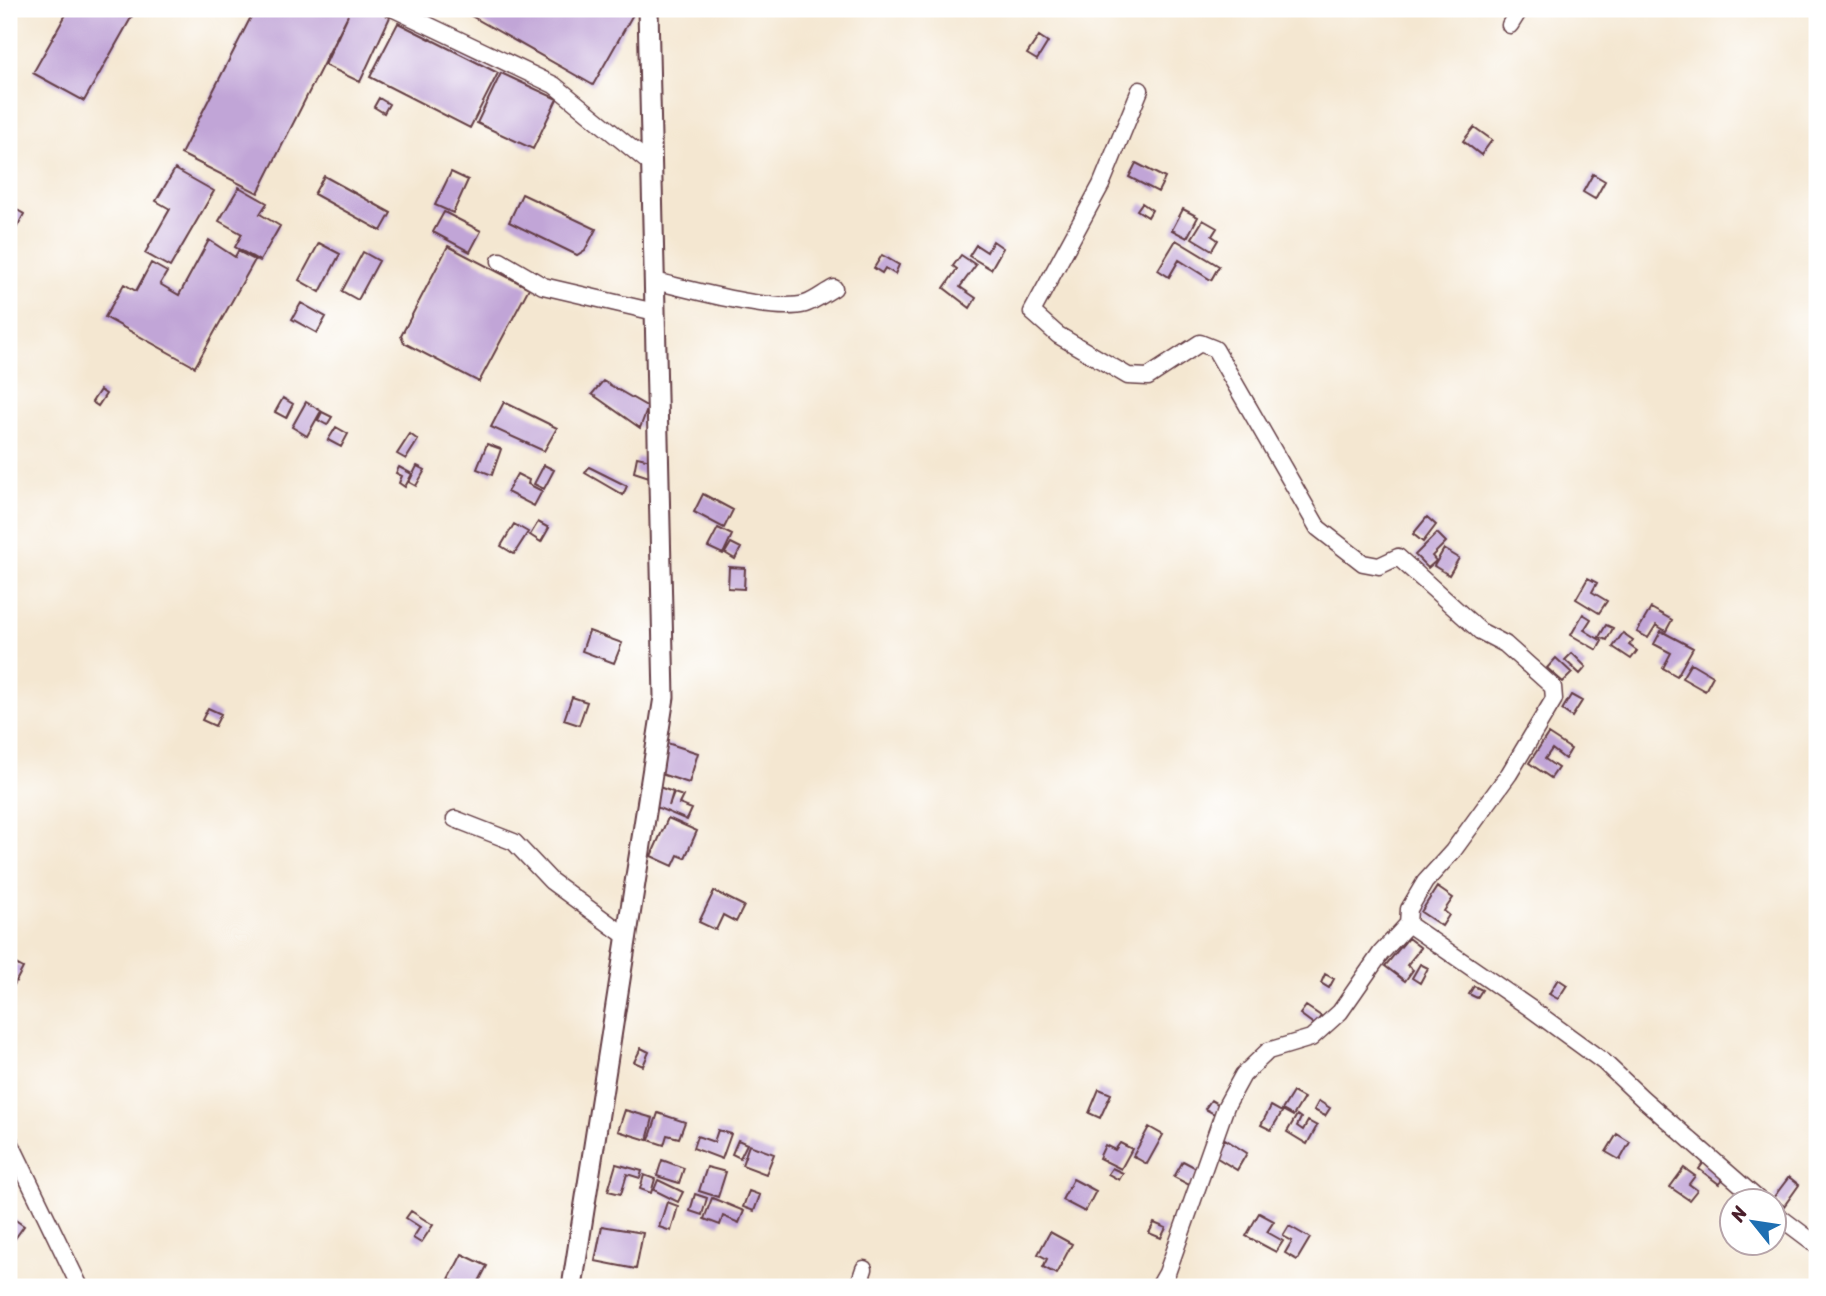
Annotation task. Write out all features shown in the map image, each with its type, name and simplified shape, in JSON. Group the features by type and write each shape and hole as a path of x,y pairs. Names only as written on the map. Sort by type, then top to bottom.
{"main road":[{"path":"572,1287 664,697 649,9"}],"street":[{"path":"394,9 554,85 652,165"},
{"path":"1510,25 1520,9"},
{"path":"1140,90 1101,184 1032,312 1058,335 1128,376 1148,377 1200,344 1215,349 1318,527 1363,563 1379,566 1398,557 1480,631 1504,644 1553,687 1554,699 1509,774 1453,851 1425,882 1409,909 1408,924 1381,953 1340,1012 1311,1038 1268,1051 1243,1075 1226,1106 1167,1273 1158,1287"},
{"path":"500,261 543,286 655,312"},
{"path":"655,281 749,302 795,305 806,303 834,288"},
{"path":"455,819 514,842 551,881 627,937"},
{"path":"1408,924 1604,1062 1745,1188"},
{"path":"9,1140 80,1287"},
{"path":"1787,1222 1817,1245"},
{"path":"858,1287 863,1269"}],"building":[{"path":"63,9 136,9 84,101 33,73 68,11"},
{"path":"255,9 372,9 390,17 360,82 325,65 348,15 258,193 181,154"},
{"path":"459,9 636,9 593,85"},
{"path":"398,23 498,73 470,128 370,77"},
{"path":"1039,36 1048,42 1037,60 1027,54"},
{"path":"501,73 557,99 533,149 477,123"},
{"path":"379,98 389,104 384,113 374,107"},
{"path":"1474,127 1492,140 1481,155 1463,141"},
{"path":"1136,163 1165,178 1158,192 1129,177"},
{"path":"175,169 214,191 170,267 145,253 170,209 156,201"},
{"path":"451,172 468,180 453,213 435,205"},
{"path":"1593,174 1605,181 1595,199 1583,192"},
{"path":"324,176 391,213 381,231 314,194"},
{"path":"239,187 267,203 260,214 280,226 260,261 235,247 242,234 219,221"},
{"path":"522,194 596,229 585,250 577,255 509,222"},
{"path":"1142,203 1152,210 1148,217 1137,210"},
{"path":"10,206 24,214 11,238 9,237"},
{"path":"1183,209 1198,217 1187,238 1172,230"},
{"path":"444,212 481,231 470,252 433,232"},
{"path":"1203,220 1217,228 1212,236 1218,240 1212,250 1192,238"},
{"path":"209,240 235,257 238,251 255,260 195,367 105,317 124,284 136,291 151,263 167,272 160,284 179,295"},
{"path":"1176,240 1219,266 1211,280 1179,260 1169,277 1158,270"},
{"path":"993,241 1003,248 991,269 969,256 976,245 987,252"},
{"path":"319,243 340,254 320,292 299,280"},
{"path":"448,246 529,288 479,382 404,343 401,336"},
{"path":"363,252 379,261 358,300 342,291"},
{"path":"882,255 899,265 895,274 885,268 882,273 874,268"},
{"path":"961,255 976,265 960,287 976,298 970,308 944,288 957,269 953,266"},
{"path":"301,303 326,317 317,333 292,319"},
{"path":"603,381 648,407 640,428 592,394"},
{"path":"100,390 106,394 98,406 92,402"},
{"path":"283,398 293,404 286,418 275,412"},
{"path":"306,402 321,411 307,436 292,427"},
{"path":"504,402 557,428 544,451 491,427"},
{"path":"322,412 332,417 327,425 318,420"},
{"path":"336,427 348,434 341,447 328,440"},
{"path":"410,434 418,440 406,459 397,454"},
{"path":"487,444 501,449 492,475 477,469"},
{"path":"637,457 651,460 649,477 634,472"},
{"path":"544,465 554,470 544,489 534,484"},
{"path":"417,466 425,470 416,486 409,482"},
{"path":"399,467 412,474 405,487 399,483 402,476 396,473"},
{"path":"589,467 627,486 623,495 585,473"},
{"path":"517,474 542,491 534,506 507,492"},
{"path":"703,494 733,510 724,528 694,512"},
{"path":"1427,517 1436,525 1423,542 1413,534"},
{"path":"538,522 549,528 541,542 530,535"},
{"path":"514,524 528,532 514,554 501,546"},
{"path":"718,528 732,535 723,554 708,547"},
{"path":"1437,533 1446,542 1432,556 1436,561 1428,568 1415,555"},
{"path":"731,543 741,548 735,559 725,553"},
{"path":"1444,549 1459,558 1449,575 1434,566"},
{"path":"729,567 745,568 744,589 728,588"},
{"path":"1588,578 1597,583 1592,592 1607,601 1599,613 1576,599"},
{"path":"1651,608 1672,620 1666,631 1656,625 1648,638 1637,632"},
{"path":"1583,614 1591,619 1584,630 1602,641 1597,650 1571,635"},
{"path":"1606,625 1613,628 1607,640 1599,637"},
{"path":"589,631 622,643 614,663 582,651"},
{"path":"1661,631 1693,648 1677,676 1663,668 1671,653 1654,644"},
{"path":"1623,633 1633,640 1629,645 1637,651 1631,659 1613,647"},
{"path":"1572,653 1586,667 1580,674 1565,660"},
{"path":"1556,658 1572,673 1563,682 1547,668"},
{"path":"1691,663 1713,676 1705,691 1682,678"},
{"path":"1571,695 1582,701 1572,717 1562,710"},
{"path":"572,697 587,702 579,725 564,720"},
{"path":"208,708 221,714 215,726 202,720"},
{"path":"1548,734 1571,749 1565,759 1552,749 1545,759 1558,768 1551,778 1529,763"},
{"path":"667,743 698,753 689,783 658,773"},
{"path":"656,786 673,792 669,806 674,793 683,796 679,804 692,809 687,820 649,804"},
{"path":"668,818 697,831 685,858 678,855 673,866 651,856"},
{"path":"1437,887 1453,898 1444,911 1449,915 1442,926 1421,912"},
{"path":"714,891 744,906 736,922 723,915 716,930 699,922"},
{"path":"1408,938 1421,948 1407,965 1413,970 1405,981 1385,966"},
{"path":"12,962 23,968 14,985 9,982"},
{"path":"1420,964 1428,968 1420,983 1412,978"},
{"path":"1325,974 1334,979 1329,988 1321,983"},
{"path":"1558,979 1567,985 1558,999 1549,994"},
{"path":"1474,986 1482,990 1477,998 1469,994"},
{"path":"1306,1006 1321,1016 1315,1025 1300,1014"},
{"path":"641,1048 649,1052 643,1066 634,1062"},
{"path":"1099,1089 1111,1094 1100,1118 1089,1113"},
{"path":"1293,1092 1304,1098 1293,1116 1282,1110"},
{"path":"1211,1100 1221,1106 1216,1115 1205,1109"},
{"path":"1319,1101 1330,1108 1325,1116 1314,1110"},
{"path":"1271,1106 1282,1112 1271,1130 1261,1125"},
{"path":"625,1110 653,1118 647,1140 618,1131"},
{"path":"658,1113 685,1122 679,1138 667,1135 664,1145 649,1140"},
{"path":"1297,1115 1301,1118 1297,1126 1303,1130 1308,1121 1317,1126 1307,1144 1287,1132"},
{"path":"1149,1127 1163,1135 1147,1164 1133,1156"},
{"path":"718,1130 731,1134 722,1159 693,1148 697,1136 714,1142"},
{"path":"1617,1134 1630,1142 1620,1160 1606,1152"},
{"path":"1225,1139 1247,1153 1237,1170 1214,1156"},
{"path":"738,1140 747,1144 740,1158 732,1154"},
{"path":"1120,1143 1132,1149 1121,1169 1099,1158 1105,1145 1115,1150"},
{"path":"749,1145 774,1154 766,1174 742,1165"},
{"path":"662,1160 684,1168 679,1183 657,1176"},
{"path":"1183,1161 1200,1170 1191,1186 1174,1177"},
{"path":"1704,1162 1724,1177 1719,1184 1699,1169"},
{"path":"616,1164 642,1171 640,1178 627,1174 621,1194 608,1191"},
{"path":"707,1167 726,1172 718,1197 699,1191"},
{"path":"1112,1168 1123,1173 1119,1180 1108,1174"},
{"path":"1684,1168 1695,1176 1689,1184 1697,1190 1689,1200 1670,1187"},
{"path":"644,1175 655,1179 651,1193 640,1189"},
{"path":"1789,1177 1799,1185 1787,1202 1787,1188 1781,1188"},
{"path":"1073,1179 1096,1191 1085,1212 1062,1200"},
{"path":"658,1180 683,1192 678,1202 654,1190"},
{"path":"749,1191 760,1195 754,1211 743,1207"},
{"path":"695,1194 707,1198 702,1215 690,1211"},
{"path":"712,1198 744,1211 739,1223 723,1216 720,1225 704,1219"},
{"path":"667,1202 678,1206 671,1231 659,1227"},
{"path":"411,1211 433,1225 421,1243 413,1238 420,1227 406,1218"},
{"path":"1259,1213 1274,1221 1267,1232 1283,1241 1276,1252 1246,1236"},
{"path":"14,1219 24,1226 9,1247 9,1226"},
{"path":"1154,1223 1166,1228 1161,1238 1149,1233"},
{"path":"602,1226 643,1233 636,1269 595,1261"},
{"path":"1289,1226 1310,1238 1297,1260 1285,1253 1292,1241 1283,1236"},
{"path":"1050,1232 1072,1244 1056,1274 1043,1267 1047,1259 1038,1254"},
{"path":"462,1254 487,1266 476,1287 465,1287 449,1279"}]}
